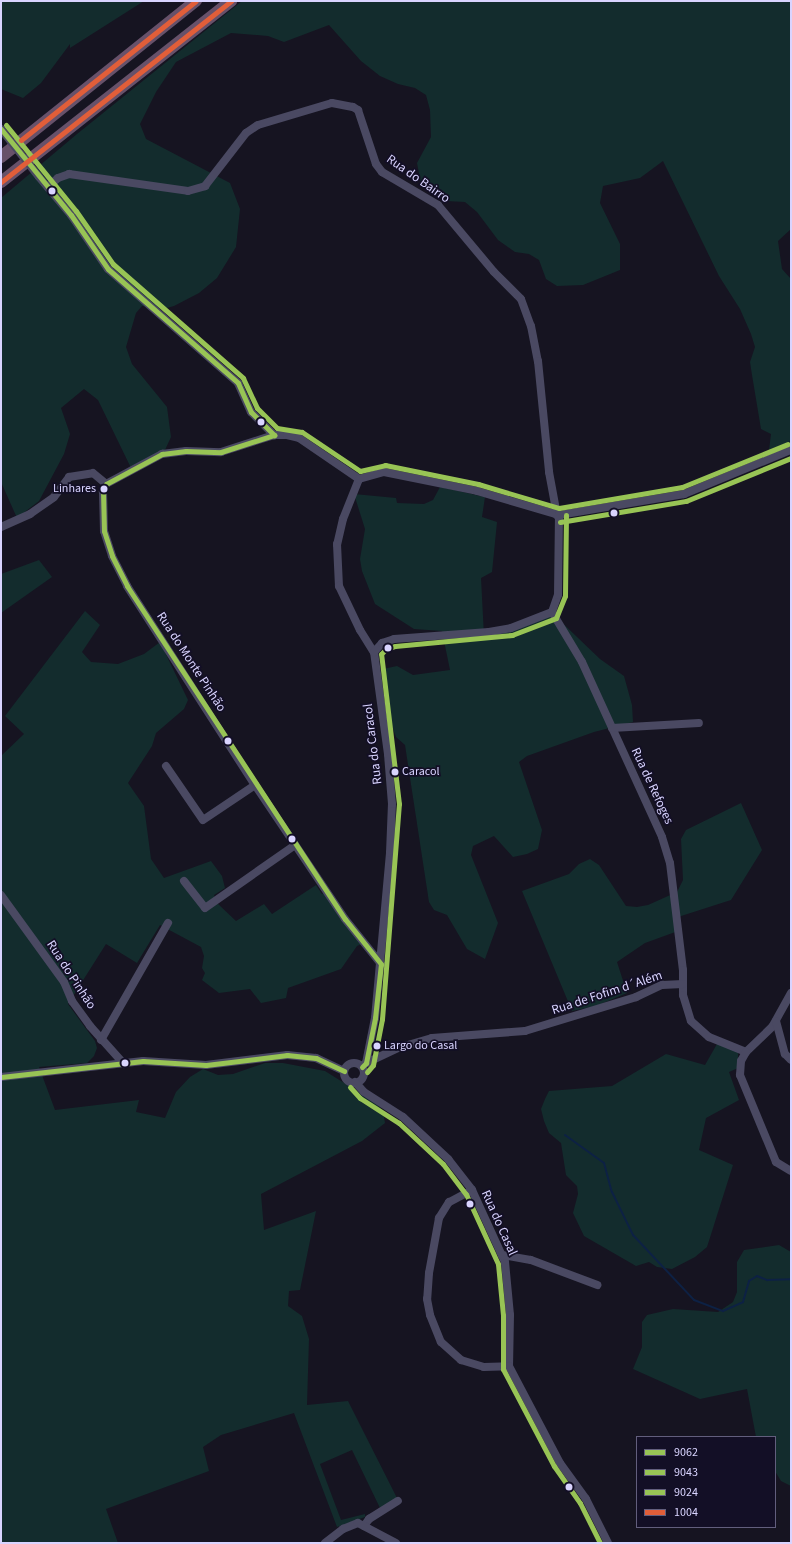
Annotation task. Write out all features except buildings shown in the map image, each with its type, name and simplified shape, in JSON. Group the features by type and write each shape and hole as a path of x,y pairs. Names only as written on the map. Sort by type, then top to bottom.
{"highway":[{"path":"1,157 196,1"},
{"path":"1,182 231,1"}],"street":[{"name":"Rua do Bairro","path":"48,187 58,178 69,174 188,191 205,186 246,133 258,125 332,103 353,107 358,110 376,164 382,172 438,205 494,272 521,299 538,361 549,472 558,515"},
{"path":"1,129 48,187 108,268 238,383 251,412 274,435"},
{"path":"1,527 30,514 54,497 69,477 94,473 106,484 162,454 186,450 221,452 274,435 299,438 359,479 384,472 477,491 558,515 684,494 791,450"},
{"path":"359,479 343,519 337,544 339,586 360,630 374,652 382,643 394,639 490,632 511,628 552,612 558,595 558,515"},
{"name":"Rua do Monte Pinhão","path":"106,484 103,491 104,531 112,556 127,586 295,845 345,919 381,964"},
{"name":"Rua de Refoges","path":"552,612 582,662 662,837 670,863 683,984"},
{"name":"Rua do Caracol","path":"364,1065 375,1018 381,964 392,804 388,754 374,652"},
{"path":"612,728 699,723"},
{"path":"166,766 203,820 255,785"},
{"path":"184,881 205,908 295,845"},
{"name":"Rua do Pinhão","path":"1,895 64,982 72,1001 101,1040 124,1064"},
{"path":"101,1040 168,923"},
{"name":"Rua de Fofim d´Além","path":"364,1065 401,1047 432,1038 524,1031 636,997 662,985 683,984 683,995 691,1021 709,1037 746,1052"},
{"path":"791,993 776,1021 746,1052 740,1075 776,1162 791,1171"},
{"path":"776,1021 785,1054 791,1060"},
{"path":"1,1077 143,1061 206,1065 287,1055 316,1058 344,1072 347,1079 355,1082 362,1078 364,1065 353,1063 344,1072"},
{"name":"Rua do Casal","path":"355,1082 364,1092 403,1117 448,1159 472,1190 502,1255 508,1280 510,1315 509,1366 560,1463 586,1499 608,1543"},
{"path":"472,1190 449,1202 439,1218 429,1273 427,1299 430,1315 441,1342 461,1360 484,1367 509,1366"},
{"path":"502,1255 531,1260 597,1285"},
{"path":"364,1526 369,1519 398,1501"},
{"path":"325,1543 350,1525 364,1526 396,1543"}],"green space":[{"path":"1,1 144,1 70,48 70,44 41,83 23,98 1,89"},
{"path":"242,1 791,1 791,229 778,241 782,269 791,279 791,441 769,450 771,434 761,429 752,375 750,362 755,347 751,334 740,309 719,276 663,161 640,178 603,186 600,203 620,244 620,270 583,285 557,286 546,279 539,260 529,254 515,252 498,240 477,212 465,202 446,201 432,194 421,184 417,163 431,137 430,110 426,95 415,88 398,84 380,76 361,61 329,25 284,42 268,36 231,33 176,62 156,92 140,124 146,139 230,183 240,209 236,247 217,278 199,293 174,306 163,309 142,306 136,313 126,347 132,364 167,407 171,437 165,450 132,470 98,400 84,389 61,408 70,434 64,454 39,501 17,518 1,482 1,198 77,134"},
{"path":"440,487 485,497 482,517 497,522 492,572 481,578 484,636 552,613 600,659 624,676 632,705 633,722 594,732 527,756 519,762 542,830 538,849 527,854 513,857 494,836 473,846 471,855 498,923 485,959 467,949 447,915 434,910 429,902 405,745 396,737 386,710 383,669 397,666 413,675 450,670 442,631 414,629 375,604 362,571 360,559 365,529 354,494 396,498 397,503 424,504 433,500"},
{"path":"39,560 52,577 1,613 1,574"},
{"path":"85,611 100,625 82,652 91,662 118,664 144,654 160,642 188,700 184,709 156,733 152,746 128,783 144,806 151,859 164,878 211,861 222,876 225,888 214,895 216,902 236,921 264,904 272,914 316,885 322,894 326,892 364,943 357,946 341,969 288,988 286,998 261,1003 250,989 219,993 202,980 205,973 202,968 204,956 201,947 160,925 137,963 106,944 68,1004 95,1041 97,1048 94,1056 87,1063 39,1067 55,1110 139,1100 136,1112 165,1118 176,1092 190,1077 203,1069 218,1075 233,1074 265,1063 283,1063 325,1071 376,1103 383,1111 385,1123 362,1141 261,1194 264,1230 316,1211 300,1290 289,1291 288,1306 302,1316 309,1339 307,1405 348,1401 397,1498 380,1508 352,1450 320,1464 341,1520 365,1514 365,1517 337,1527 294,1413 221,1435 203,1447 209,1471 106,1509 118,1543 1,1543 1,756 24,734 5,716"},
{"path":"741,803 762,850 731,900 678,917 678,931 645,943 617,962 627,993 596,1006 572,1011 522,891 569,874 579,864 590,859 599,865 626,906 637,907 648,905 677,892 683,880 681,839 686,830"},
{"path":"717,1044 738,1052 738,1068 729,1072 739,1100 706,1118 699,1150 733,1165 707,1247 695,1257 672,1269 657,1267 649,1262 636,1266 584,1236 573,1213 578,1194 577,1186 566,1175 561,1143 549,1133 541,1109 549,1091 612,1086 666,1054 705,1065"},
{"path":"779,1245 791,1252 791,1486 781,1481 776,1473 776,1436 756,1436 747,1389 700,1399 633,1369 642,1347 642,1322 647,1315 673,1309 718,1312 733,1302 737,1292 737,1262 744,1250"}],"waterway":[{"path":"565,1135 604,1163 612,1192 633,1235 694,1300 723,1311 743,1302 749,1281 757,1276 767,1280 791,1279"}],"transit line":[{"name":"1004","path":"21,140 196,1"},
{"name":"1004","path":"1,182 231,1"},
{"name":"9024","path":"6,125 76,211 113,264 243,378 257,408 277,428 302,432 360,471 385,465 478,484 559,508 682,487 788,444"},
{"name":"9062","path":"1,129 71,215 108,269 238,383 251,412 274,435"},
{"name":"9062","path":"106,484 162,454 186,451 221,452 274,435"},
{"name":"9043","path":"560,522 686,501 791,458"},
{"name":"9062","path":"106,484 103,491 104,531 112,556 127,586 345,919 381,964"},
{"name":"9043","path":"367,1072 373,1065 382,1019 399,804 381,654 386,649 395,646 512,635 556,618 565,596 566,515"},
{"name":"9062","path":"362,1067 366,1063 375,1018 381,964"},
{"name":"9062","path":"1,1077 143,1061 206,1065 287,1055 316,1058 344,1071"},
{"name":"9043","path":"350,1087 360,1098 399,1123 443,1164 466,1194 498,1264 503,1315 503,1369 554,1466 580,1503 600,1543"}],"place":[{"name":"Linhares","path":"104,489"},
{"name":"Caracol","path":"395,772"},
{"name":"Largo do Casal","path":"377,1046"}]}
